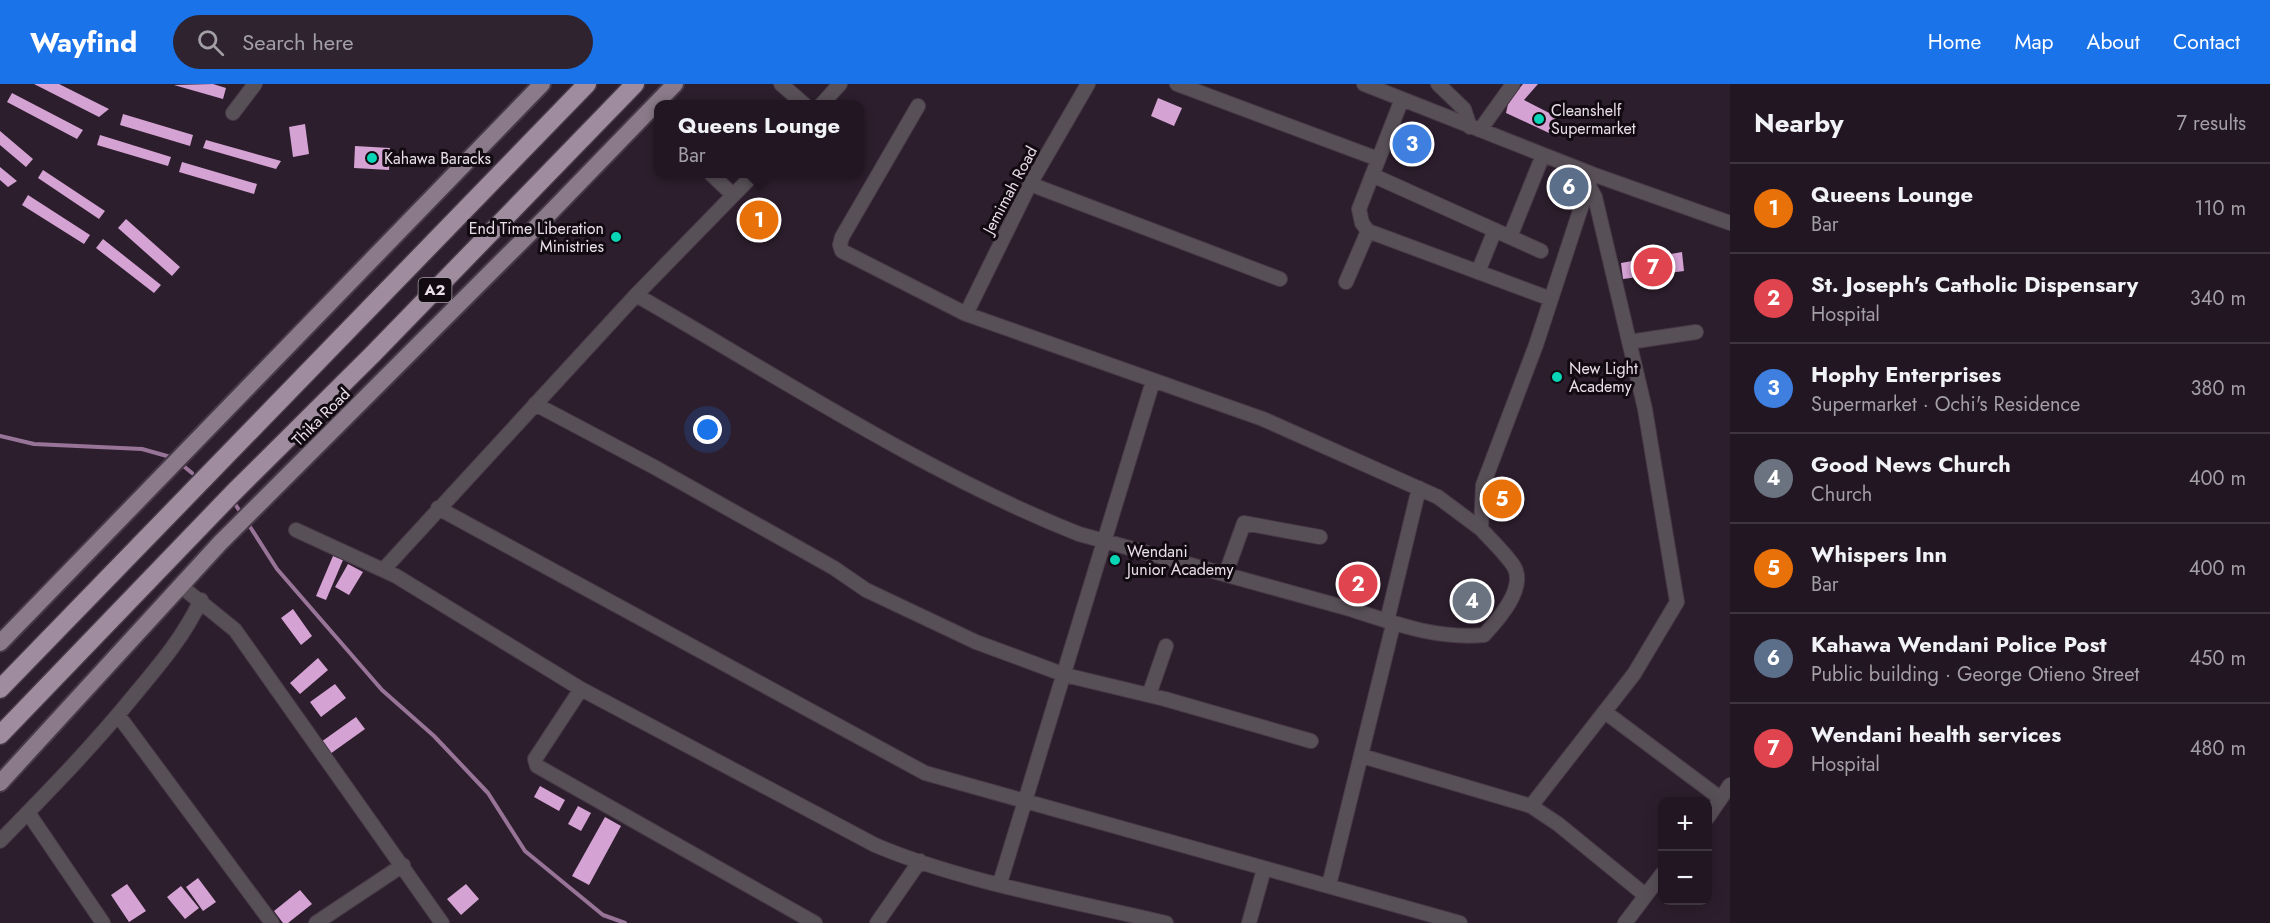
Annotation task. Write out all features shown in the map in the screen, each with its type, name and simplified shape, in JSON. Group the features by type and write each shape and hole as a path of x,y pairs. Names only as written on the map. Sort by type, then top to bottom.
{"highway":[{"name":"A2","path":"0,689 208,471 587,84"},
{"name":"Thika Road","path":"0,735 233,493 373,354 635,84"}],"main road":[{"path":"0,644 542,84"},
{"name":"Thika Road","path":"659,100 675,84"},
{"name":"Thika Road","path":"0,783 220,543 654,105"}],"street":[{"path":"233,113 255,84"},
{"path":"781,84 799,100"},
{"path":"826,100 840,84"},
{"name":"Jemimah Road","path":"966,314 1030,184 1088,84"},
{"path":"1178,84 1378,159"},
{"path":"1364,84 1543,155 1590,179 1730,223"},
{"path":"1438,84 1458,102 1475,128"},
{"path":"1475,128 1514,84"},
{"path":"1402,99 1359,209 1362,223 1368,231 1551,299"},
{"path":"636,295 965,483 1042,519 1105,541 1226,573 1390,623 1457,636 1484,635 1488,631 1514,593 1515,566 1481,529 1438,497 1263,419 966,314 842,251 840,245 918,106"},
{"path":"1510,237 1543,155"},
{"path":"1372,175 1541,251"},
{"path":"715,178 733,195"},
{"path":"384,569 636,295 750,178"},
{"path":"1481,529 1483,485 1517,398 1590,179"},
{"path":"1531,806 1634,674 1677,602 1645,409 1590,179"},
{"path":"1030,184 1280,279"},
{"path":"1478,272 1495,230"},
{"path":"1346,282 1368,231"},
{"path":"1629,342 1696,332"},
{"path":"1000,884 1153,381"},
{"path":"535,404 656,468 834,568 866,590 976,642 1065,675 1311,741"},
{"path":"1329,885 1362,756 1419,488"},
{"path":"438,508 580,583 906,765 1024,803 1329,885 1460,923"},
{"path":"1226,573 1244,523 1320,537"},
{"path":"296,530 384,569 581,689 875,845 920,861 1000,884 1166,923"},
{"path":"182,587 201,600 235,630 442,923"},
{"path":"0,841 79,761 118,715 178,642 201,600"},
{"path":"1149,696 1166,646"},
{"path":"581,689 536,759 537,766 815,923"},
{"path":"1605,712 1720,798"},
{"path":"118,715 272,923"},
{"path":"1362,756 1531,806 1558,824 1646,895"},
{"path":"1712,810 1730,785"},
{"path":"29,814 103,923"},
{"path":"877,923 920,861"},
{"path":"316,923 403,865"},
{"path":"1249,923 1264,869"},
{"path":"1625,923 1658,879"}],"building":[{"path":"34,84 59,84 109,109 99,117"},
{"path":"213,84 226,88 223,99 174,85"},
{"path":"1523,84 1538,84 1524,100 1557,117 1549,133 1506,113 1508,104 1504,100 1513,96"},
{"path":"12,93 83,130 77,139 7,102"},
{"path":"1158,98 1182,108 1174,126 1151,116"},
{"path":"123,114 193,135 190,146 120,125"},
{"path":"305,124 309,154 293,157 289,127"},
{"path":"0,131 33,159 26,167 0,145"},
{"path":"100,135 171,157 168,166 97,145"},
{"path":"206,140 281,161 276,169 203,148"},
{"name":"Kahawa Baracks","path":"355,146 390,148 389,170 354,168"},
{"path":"182,162 257,184 254,194 179,172"},
{"path":"0,167 17,181 8,187 0,180"},
{"path":"43,170 105,211 99,219 38,178"},
{"path":"28,195 90,235 84,244 22,205"},
{"path":"126,219 180,267 172,276 118,228"},
{"path":"103,239 161,285 154,293 96,248"},
{"path":"1682,252 1684,271 1623,279 1621,263"},
{"path":"333,556 343,560 326,600 316,596"},
{"path":"348,564 363,572 349,595 335,587"},
{"path":"1356,570 1380,577 1375,592 1368,598 1337,590 1341,575 1354,579"},
{"path":"293,609 312,636 301,645 281,618"},
{"path":"318,658 328,670 300,694 290,683"},
{"path":"335,684 346,698 321,717 310,702"},
{"path":"356,717 365,729 330,754 321,742"},
{"path":"540,786 565,800 559,811 534,797"},
{"path":"578,806 591,813 581,831 568,824"},
{"path":"605,817 621,826 589,885 572,876"},
{"path":"198,878 216,902 203,911 186,887"},
{"path":"127,884 146,911 129,922 111,895"},
{"path":"466,884 479,899 461,915 447,899"},
{"path":"181,886 199,908 185,919 167,897"},
{"path":"300,890 312,904 288,923 283,923 274,911"}],"waterway":[{"path":"0,436 34,444 142,449 174,458"},
{"path":"181,464 192,473"},
{"path":"235,504 243,516"},
{"path":"247,522 277,569 382,690 434,736 488,793 525,851 603,915 625,923"}],"place":[{"name":"Cleanshelf Supermarket","path":"1539,119"},
{"name":"Hophy Enterprises","path":"1412,144"},
{"name":"Kahawa Baracks","path":"372,158"},
{"name":"Kahawa Wendani Police Post","path":"1569,187"},
{"name":"Queens Lounge","path":"759,220"},
{"name":"End Time Liberation Ministries","path":"616,237"},
{"name":"Wendani health services","path":"1653,267"},
{"name":"New Light Academy","path":"1557,377"},
{"name":"Whispers Inn","path":"1502,499"},
{"name":"Wendani Junior Academy","path":"1115,560"},
{"name":"St. Joseph's Catholic Dispensary","path":"1358,584"},
{"name":"Good News Church","path":"1472,601"}]}
